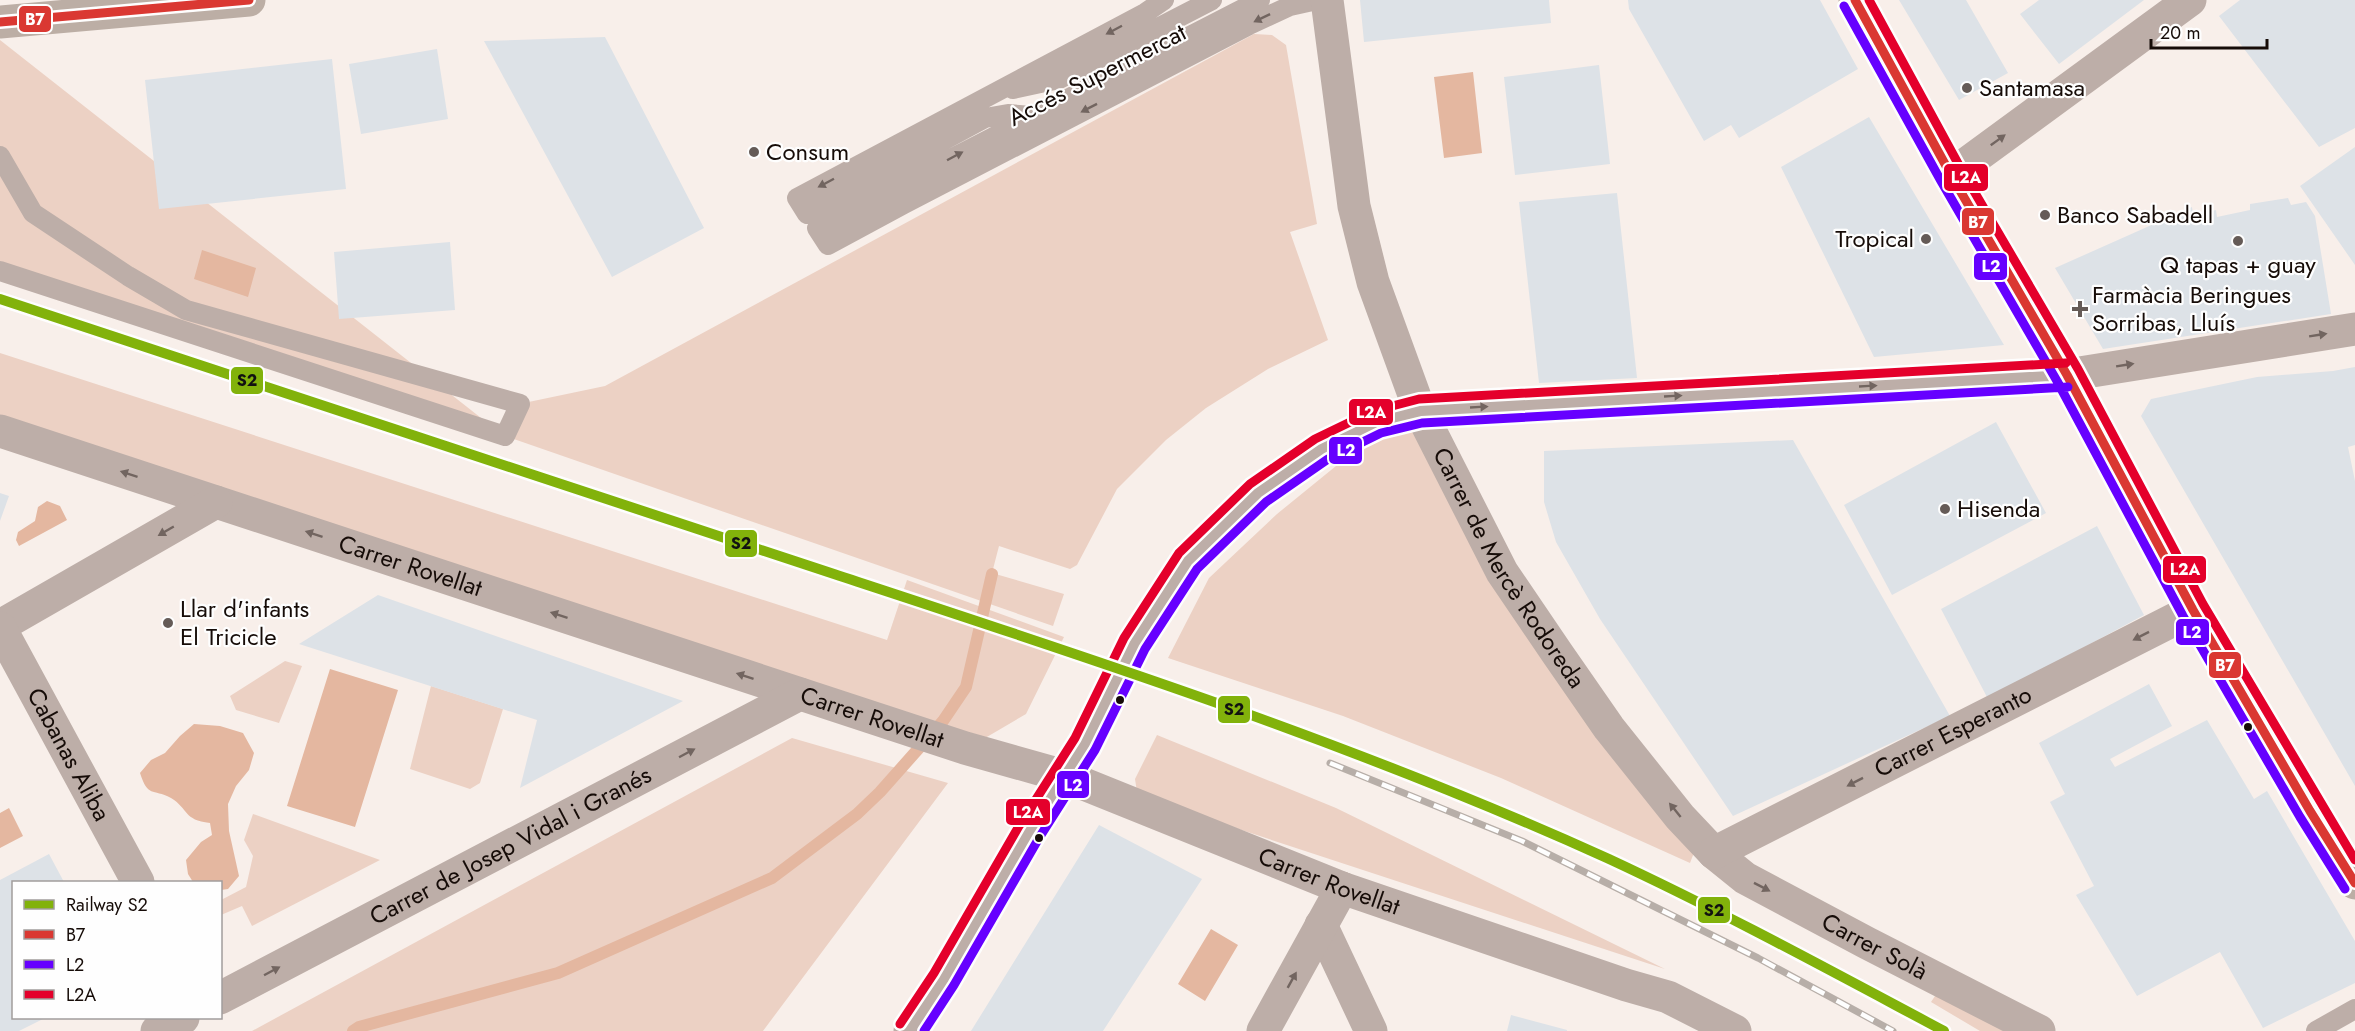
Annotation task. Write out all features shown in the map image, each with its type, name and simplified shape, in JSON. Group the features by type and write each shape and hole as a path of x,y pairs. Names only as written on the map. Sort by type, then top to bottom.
{"street":[{"path":"0,22 249,0"},
{"name":"Carrer de Mercè Rodoreda","path":"1327,0 1354,206 1373,282 1420,411 1502,572 1609,728 1680,817 1714,853"},
{"path":"1855,0 1951,175 2067,375 2193,610 2355,883"},
{"path":"1951,175 2190,0"},
{"path":"910,1031 944,980 1029,832 1085,744 1135,643 1188,561 1258,493 1322,449 1377,422 1420,411 2067,375 2355,329"},
{"name":"Carrer Rovellat","path":"0,431 965,748 1064,776 1342,888 1626,985 1668,997 1735,1031"},
{"path":"0,627 216,502"},
{"name":"Carrer Esperanto","path":"1714,853 2193,610"},
{"name":"Cabanas Aliba","path":"0,627 137,881"},
{"name":"Carrer de Josep Vidal i Granés","path":"222,997 800,694"},
{"name":"Carrer Solà","path":"1714,853 1745,878 2039,1031"},
{"path":"1263,1031 1342,888"},
{"path":"1322,925 1371,1031"},
{"path":"157,1031 179,1019"}],"lane":[{"path":"1164,0 1145,13 797,198 807,214 985,118 1008,114 1032,116 1260,0"},
{"path":"998,91 1037,86 1059,80 1212,0"},
{"name":"Accés Supermercat","path":"1032,116 817,228 828,245 1249,24 1290,6 1317,0"},
{"path":"0,156 33,213 128,276 186,310 520,404 505,436 0,271"},
{"path":"2316,1031 2355,1009"}],"shaded area":[{"path":"1254,34 1272,35 1286,45 1317,224 1290,232 1328,340 1268,369 1206,408 1166,440 1117,489 1077,565 1070,569 999,546 992,573 1064,594 1053,626 504,436 519,404 605,386"},
{"path":"0,40 503,435 0,271"},
{"path":"1473,72 1482,153 1444,158 1434,77"},
{"path":"202,250 256,268 248,297 194,279"},
{"path":"0,353 887,640 907,580 1064,637 1026,714 980,741 0,419"},
{"path":"1420,411 1502,572 1700,837 1690,863 1501,778 1343,716 1168,658 1209,578 1277,514 1336,466"},
{"path":"47,501 60,506 67,520 19,546 16,540 18,532 35,521 38,507"},
{"path":"285,661 302,666 279,723 236,710 230,696"},
{"path":"330,669 398,690 355,827 287,806"},
{"path":"431,686 503,709 480,783 470,789 410,769"},
{"path":"194,724 220,726 243,733 254,753 249,770 236,786 228,804 229,831 239,876 228,889 222,890 222,881 192,881 188,874 186,860 201,842 212,835 210,823 191,817 171,798 148,789 140,773 151,760 165,753"},
{"path":"1157,735 1336,808 1665,969 1150,800 1137,792 1135,779"},
{"path":"792,738 948,783 763,1031 252,1031"},
{"path":"9,808 23,836 0,848 0,813"},
{"path":"253,814 380,860 252,926 242,906 222,915 222,899 246,887 253,856 244,840"},
{"path":"1211,929 1238,945 1205,1001 1178,984"},
{"path":"1937,993 2004,1031 1980,1031 1931,1002"}],"building":[{"path":"1360,0 1549,0 1551,23 1364,42"},
{"path":"1628,0 1820,0 1858,69 1739,138 1731,125 1704,141 1629,9"},
{"path":"1899,0 1966,0 2008,73 1959,100"},
{"path":"2039,0 2144,0 2059,64 2020,14"},
{"path":"2240,0 2355,0 2355,128 2319,147 2219,16"},
{"path":"605,37 704,228 612,277 484,41"},
{"path":"437,49 448,119 361,134 349,64"},
{"path":"332,59 346,189 159,209 145,80"},
{"path":"1599,65 1610,164 1515,175 1504,77"},
{"path":"1869,117 2004,345 1874,357 1781,167"},
{"path":"2355,147 2355,265 2300,186"},
{"path":"1617,193 1637,378 1539,383 1519,202"},
{"path":"2288,198 2291,205 2306,202 2315,216 2331,314 2103,349 2055,268 2192,207 2193,215 2216,210 2217,217 2250,210 2250,204"},
{"path":"450,242 455,310 339,319 334,252"},
{"path":"2355,367 2355,445 2348,447 2355,481 2355,786 2141,416 2151,399 2257,377"},
{"name":"Hisenda","path":"1996,422 2046,513 1892,595 1844,505"},
{"path":"1793,440 1950,716 1733,816 1600,619 1556,542 1544,502 1544,451"},
{"path":"0,493 9,496 0,521"},
{"path":"2097,526 2144,615 1988,699 1941,609"},
{"path":"378,595 683,701 520,788 537,720 299,644"},
{"path":"2149,684 2172,726 2110,759 2115,767 2207,720 2254,799 2267,791 2355,941 2355,983 2263,1028 2220,952 2137,996 2076,895 2094,886 2050,802 2065,794 2039,743"},
{"path":"1099,825 1202,879 1103,1031 971,1031"},
{"path":"49,854 63,881 12,881 12,1019 43,1019 19,1031 0,1031 0,880"},
{"path":"1511,1015 1567,1030 1567,1031 1507,1031"}],"waterway":[{"path":"353,1031 359,1027 558,973 772,878 857,814 880,792 943,721 966,687 992,574"}],"railway":[{"path":"1330,763 1522,841 1758,958 1893,1031"}],"rail line":[{"name":"S2","path":"0,299 1030,639 1323,741 1419,778 1652,879 1944,1031"}],"transit line":[{"name":"B7","path":"0,22 249,0"},
{"name":"B7","path":"1855,0 1951,175 2067,375 2193,610 2310,811 2355,883"},
{"name":"L2A","path":"1869,0 1961,169 2078,369 2203,604 2355,860"},
{"name":"L2","path":"1844,6 1941,181 2057,381 2183,616 2300,817 2345,889"},
{"name":"L2A","path":"900,1024 934,973 1019,826 1075,738 1124,638 1179,553 1250,484 1315,439 1373,411 1419,399 2066,363"},
{"name":"L2","path":"924,1031 954,985 1039,838 1095,750 1145,649 1197,569 1266,502 1328,459 1381,433 1422,423 2068,387"}],"place":[{"name":"Santamasa","path":"1967,88"},
{"name":"Consum","path":"754,152"},
{"name":"Banco Sabadell","path":"2045,215"},
{"name":"Tropical","path":"1926,239"},
{"name":"Q tapas + guay","path":"2238,241"},
{"name":"Farmàcia Beringues Sorribas, Lluís","path":"2080,309"},
{"name":"Hisenda","path":"1945,509"},
{"name":"Llar d'infants El Tricicle","path":"168,623"}]}
